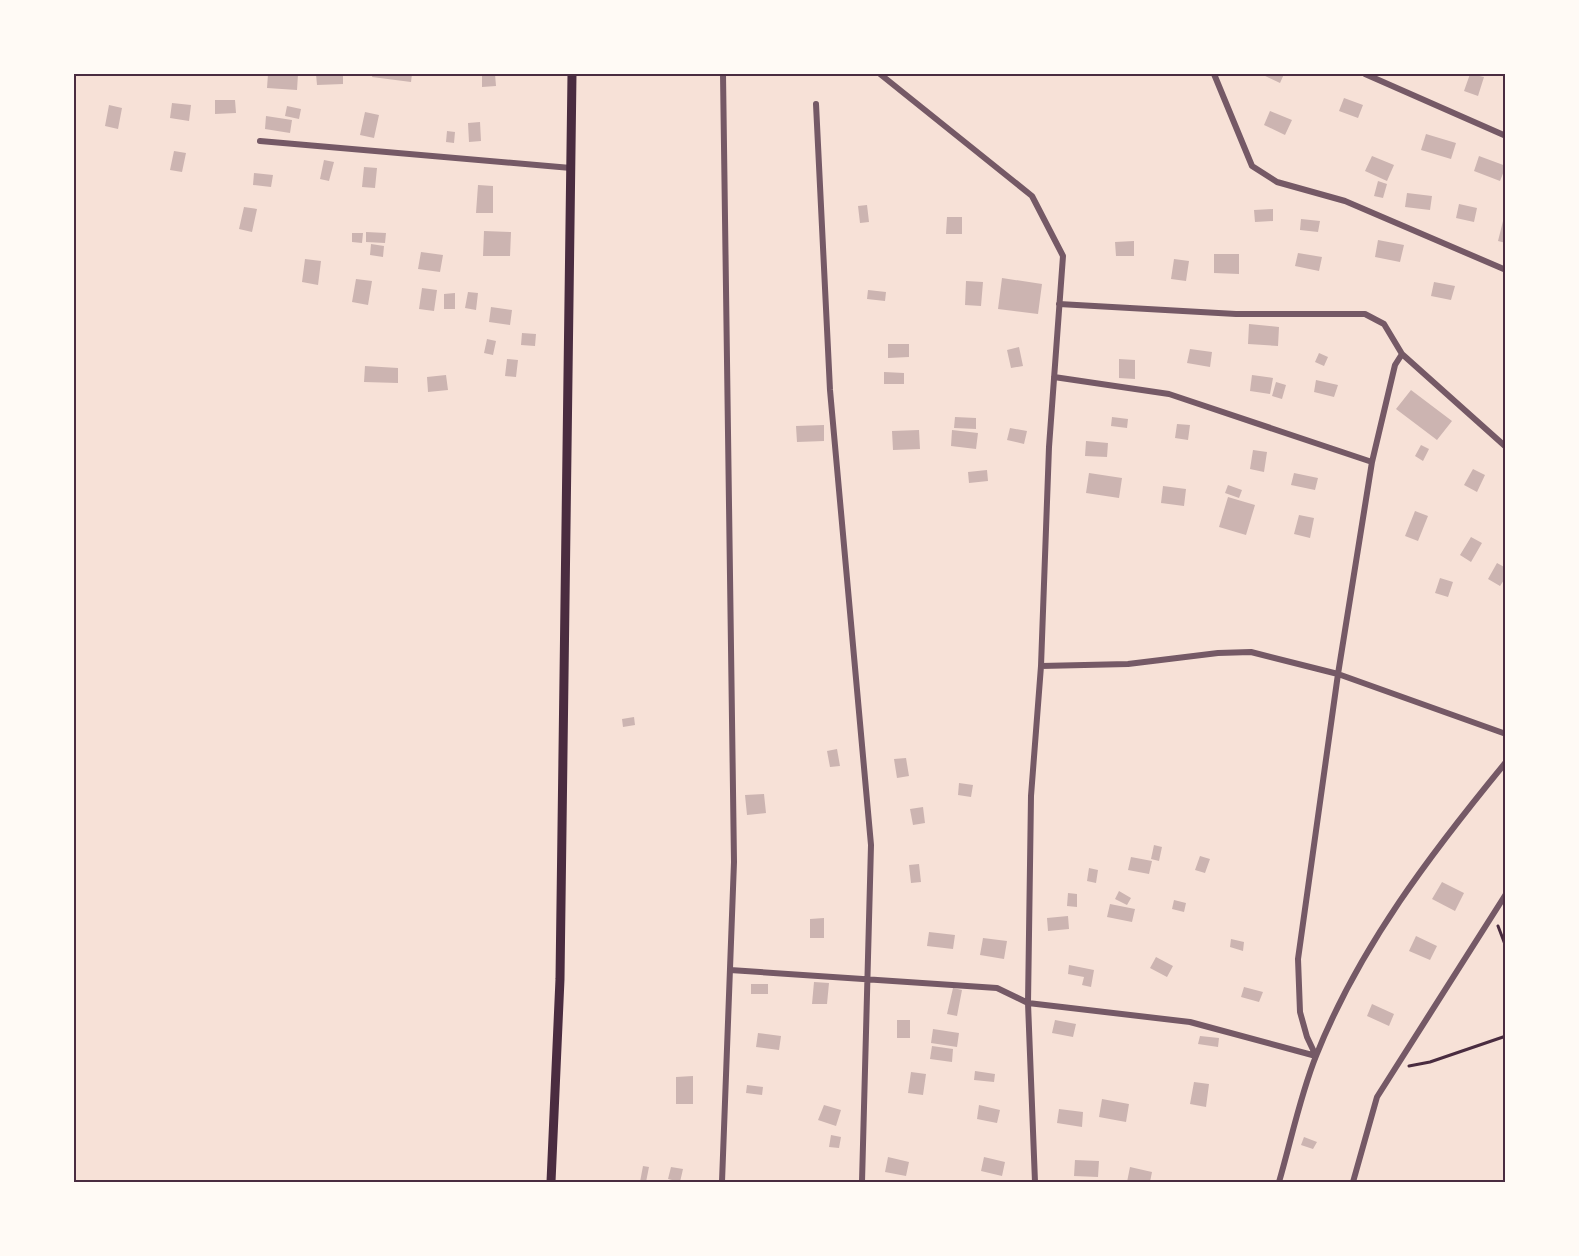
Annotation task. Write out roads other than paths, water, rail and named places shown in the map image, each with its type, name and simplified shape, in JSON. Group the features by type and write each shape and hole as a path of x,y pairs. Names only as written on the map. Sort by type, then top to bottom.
{"main road":[{"path":"551,1182 560,979 572,74"}],"street":[{"path":"722,1182 734,862 723,74"},
{"path":"880,74 1032,196 1063,256 1049,447 1041,666 1031,796 1028,1003 1035,1182"},
{"path":"1214,74 1252,166 1277,182 1345,201 1506,270"},
{"path":"1365,74 1506,136"},
{"path":"816,104 830,390 871,845 862,1182"},
{"path":"260,141 571,168"},
{"path":"1059,304 1236,314 1365,314 1384,324 1402,354 1506,447"},
{"path":"1316,1056 1307,1037 1300,1012 1298,959 1338,674 1372,462 1395,365 1402,354"},
{"path":"1054,377 1169,394 1372,462"},
{"path":"1041,666 1128,664 1218,653 1251,652 1338,674 1506,734"},
{"path":"1279,1182 1316,1056 1370,947 1447,833 1506,762"},
{"path":"1353,1182 1377,1097 1506,894"},
{"path":"730,970 997,988 1028,1003 1190,1022 1316,1056"}]}
